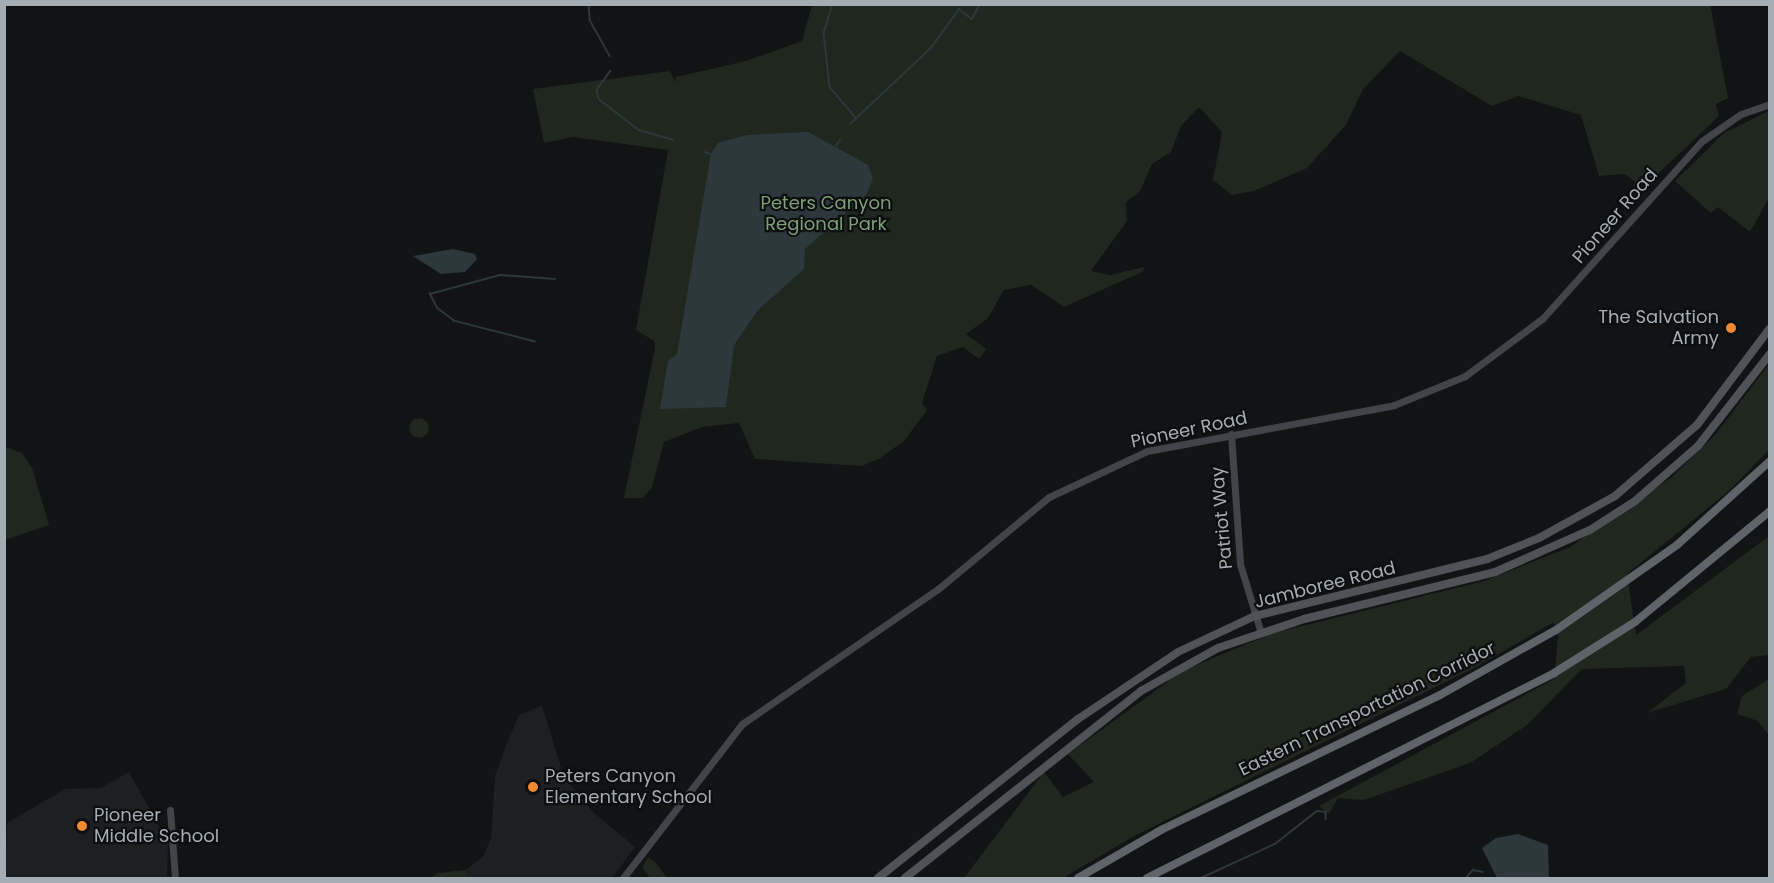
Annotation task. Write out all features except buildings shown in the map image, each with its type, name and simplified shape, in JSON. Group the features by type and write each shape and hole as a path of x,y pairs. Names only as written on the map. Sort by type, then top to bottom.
{"highway":[{"name":"Eastern Transportation Corridor","path":"1078,879 1163,829 1440,695 1556,630 1638,576 1770,461"},
{"path":"1147,879 1554,673 1635,622 1770,511"}],"main road":[{"name":"Jamboree Road","path":"878,879 1125,683 1255,616 1487,559 1579,518 1672,450 1717,401 1770,328"},
{"name":"Jamboree Road","path":"905,879 1141,691 1218,648 1261,633 1495,572 1590,530 1635,501 1698,446 1770,354"}],"street":[{"name":"Pioneer Road","path":"623,879 742,724 938,589 1031,510 1118,462 1231,434 1394,405 1484,364 1556,305 1702,141 1734,119 1770,104"},
{"name":"Patriot Way","path":"1231,434 1236,540 1261,633"},
{"path":"170,810 175,879"}],"shaded area":[{"path":"808,132 868,165 873,179 866,195 805,249 804,269 758,310 734,345 726,407 660,409 668,361 677,354 711,153 718,143 747,135"},
{"path":"453,249 475,254 477,259 465,272 441,274 413,256"},
{"name":"Peters Canyon Elementary School","path":"542,706 564,777 594,813 635,847 612,878 469,878 466,870 484,855 491,838 495,776 519,715"},
{"name":"Pioneer Middle School","path":"129,772 168,843 167,878 5,878 7,823 65,789 101,788"},
{"path":"1518,834 1548,845 1549,878 1497,878 1482,848 1496,838"}],"green space":[{"name":"Peters Canyon Regional Park","path":"1710,4 1728,98 1716,104 1719,116 1644,187 1624,174 1599,176 1581,115 1518,96 1492,106 1400,51 1363,89 1346,125 1307,168 1254,191 1232,195 1213,180 1222,132 1199,107 1181,126 1171,152 1152,164 1140,191 1126,202 1127,221 1091,271 1110,275 1145,267 1142,272 1064,307 1031,285 1004,290 988,318 966,334 986,349 979,359 963,347 937,356 922,403 927,410 904,441 880,458 862,466 755,459 739,423 702,427 664,442 652,487 643,498 624,498 655,348 654,341 636,330 668,150 573,137 544,143 533,89 670,71 675,82 676,77 746,61 802,41 812,5"},
{"path":"1769,111 1769,198 1750,232 1718,207 1711,213 1675,181 1724,133"},
{"path":"1769,364 1769,450 1730,490 1627,574 1636,635 1769,536 1769,655 1751,657 1726,689 1647,713 1686,683 1684,666 1582,669 1527,725 1470,763 1364,800 1338,798 1329,814 1319,806 1554,679 1558,637 1554,622 1476,667 1134,836 1063,878 964,878 1044,772 1063,797 1094,782 1068,754 1184,670 1274,633 1484,581 1570,547 1672,477 1716,434"},
{"path":"415,418 423,418 429,424 429,432 423,438 415,438 409,432 409,424"},
{"path":"6,447 22,453 32,468 49,525 5,540"},
{"path":"1769,679 1769,735 1758,721 1737,714 1742,696"},
{"path":"649,857 667,878 650,878 642,867"},
{"path":"466,870 469,878 430,878 438,873"}],"waterway":[{"path":"589,4 590,20 610,56"},
{"path":"833,4 824,33 830,87 856,118"},
{"path":"850,124 931,48 959,9 972,19 980,4"},
{"path":"611,71 597,90 599,99 639,130 673,140"},
{"path":"836,146 840,140"},
{"path":"705,152 713,155"},
{"path":"535,342 454,321 437,308 430,294 500,275 555,279"},
{"path":"1201,878 1275,844 1317,811 1326,812 1326,819"},
{"path":"1466,878 1473,870 1483,872"}],"place":[{"name":"The Salvation Army","path":"1731,328"},
{"name":"Peters Canyon Elementary School","path":"533,787"},
{"name":"Pioneer Middle School","path":"82,826"}]}
